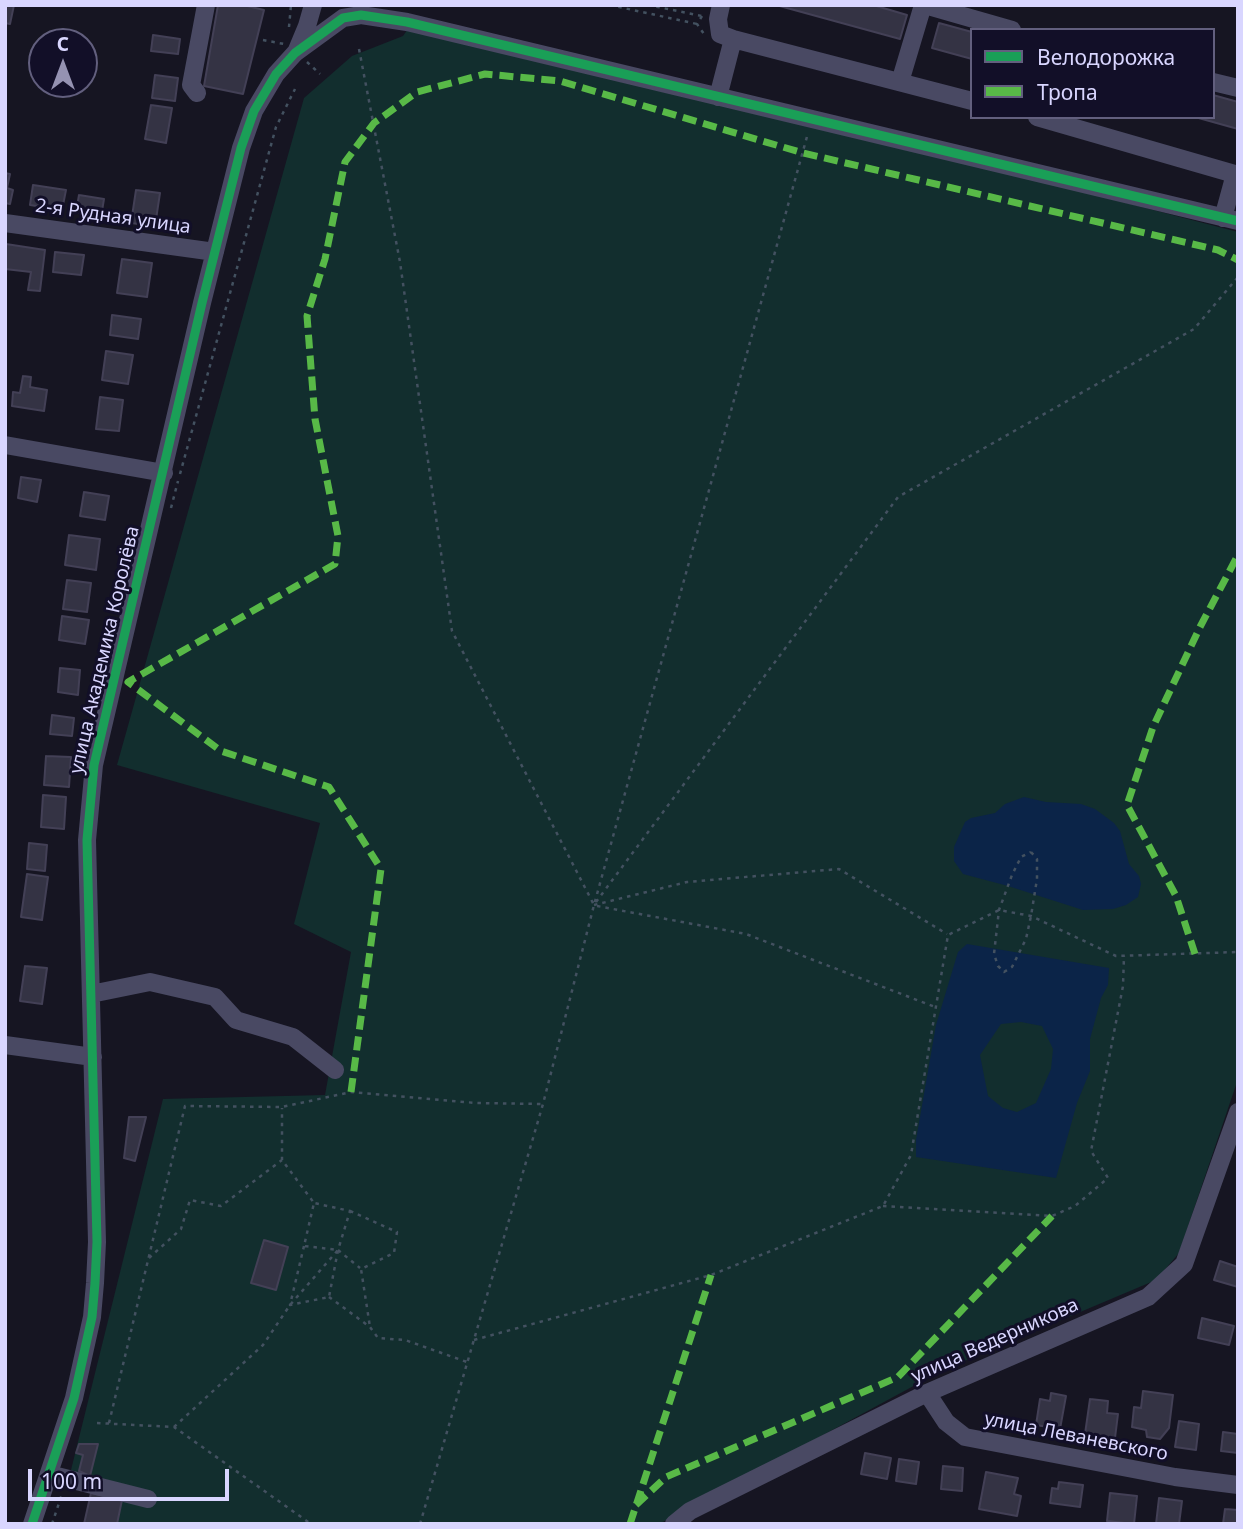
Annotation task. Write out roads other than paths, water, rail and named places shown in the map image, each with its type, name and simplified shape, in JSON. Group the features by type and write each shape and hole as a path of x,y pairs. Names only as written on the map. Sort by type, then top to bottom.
{"street":[{"path":"197,93 191,85 206,5"},
{"path":"295,52 313,5"},
{"path":"324,5 407,22 1231,220 1236,174 1081,123 1052,119"},
{"path":"396,5 407,22"},
{"path":"721,5 718,19 720,34 733,39 970,100"},
{"path":"900,82 924,5 1005,28"},
{"path":"295,52 360,13"},
{"path":"718,97 733,39"},
{"name":"улица Академика Королёва","path":"32,1524 74,1398 92,1317 95,1283 97,1242 88,840 94,765 241,148 254,111 276,74 295,52"},
{"path":"1215,82 1238,88"},
{"name":"2-я Рудная улица","path":"5,223 215,252"},
{"path":"5,445 164,473"},
{"path":"91,994 149,982 215,997 236,1020 293,1037 335,1070"},
{"path":"5,1045 93,1057"},
{"name":"улица Ведерникова","path":"674,1524 690,1511 927,1393 1148,1297 1184,1264 1238,1112"},
{"name":"улица Леваневского","path":"927,1393 946,1422 965,1437 1175,1477 1238,1485"},
{"path":"49,1474 148,1499"}],"water":[{"path":"1024,797 1046,802 1081,804 1095,809 1114,823 1120,831 1129,864 1139,876 1141,884 1138,897 1113,909 1083,910 963,874 954,861 954,847 965,822 971,818 995,813 1005,804"},
{"path":"967,944 1109,968 1108,985 1101,998 1090,1039 1090,1071 1077,1103 1056,1178 916,1157 916,1140 936,1025 958,952","holes":["1021,1022 1042,1026 1053,1049 1051,1069 1036,1103 1017,1112 1003,1108 988,1096 980,1055 1001,1024"]}]}
